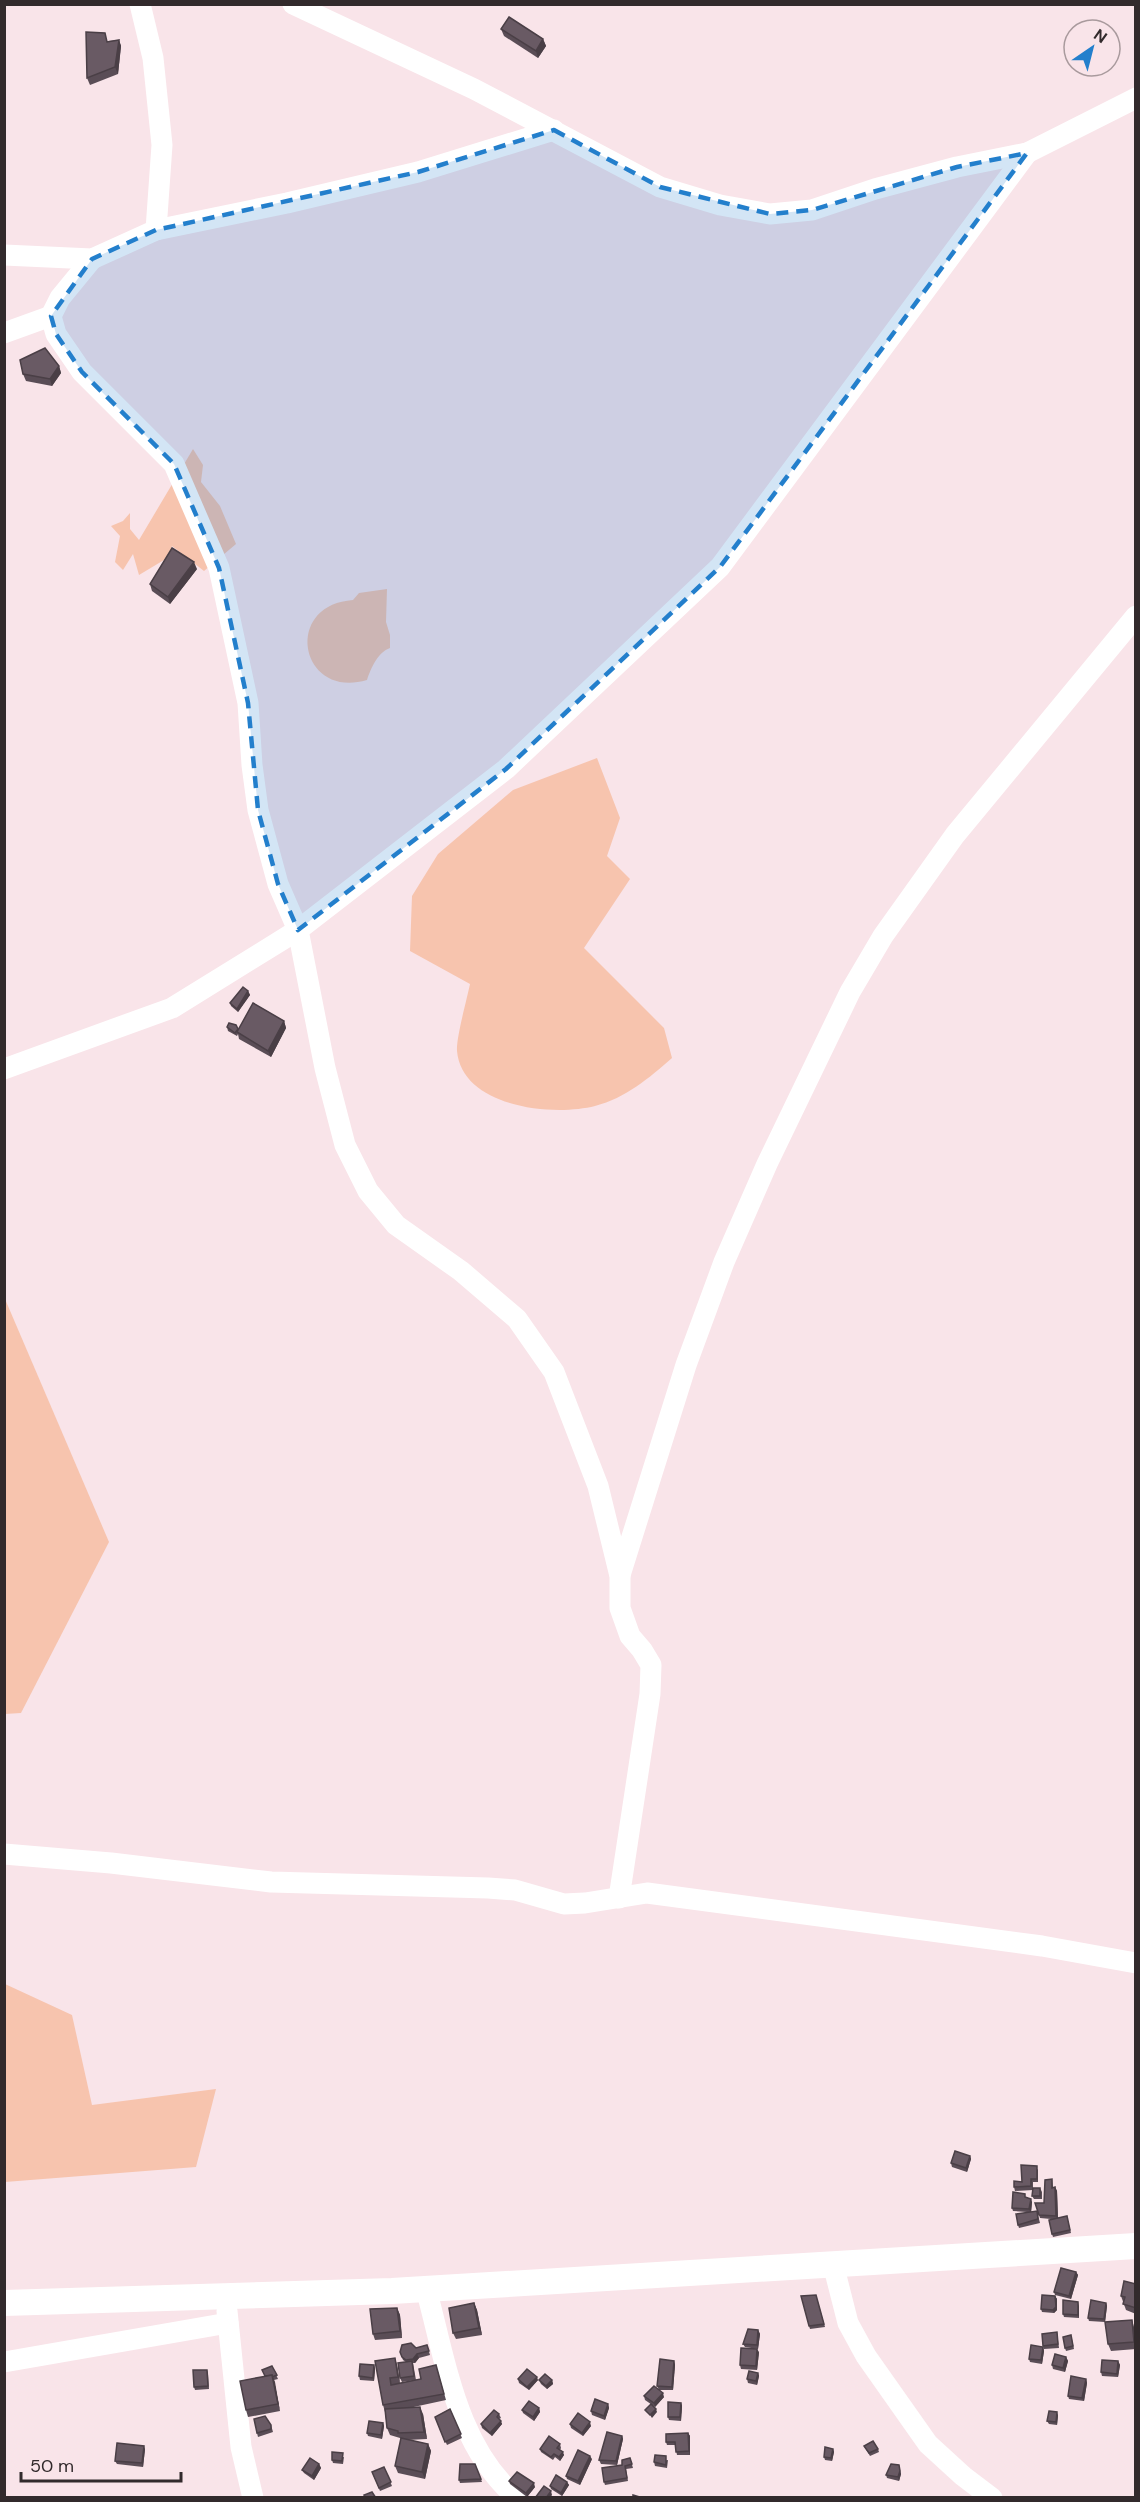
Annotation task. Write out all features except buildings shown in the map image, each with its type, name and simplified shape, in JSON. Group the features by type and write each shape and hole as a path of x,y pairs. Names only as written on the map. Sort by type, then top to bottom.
{"street":[{"path":"140,4 153,58 162,145 156,230"},
{"path":"293,4 474,89 660,187 720,206 770,214 812,210 875,189 957,167 1027,153 1136,98"},
{"path":"554,130 418,172 287,203 156,230 92,259 60,298 51,316 56,333 82,372 174,464 219,568 248,703 258,810 278,884 298,930 326,1068 345,1145 368,1191 396,1225 461,1271 517,1319 554,1372 598,1486 620,1576 620,1608 624,1626 651,1665 650,1694 618,1898"},
{"path":"4,1069 172,1008 298,930 506,770 720,567 1027,153"},
{"path":"4,255 92,259"},
{"path":"4,333 51,316"},
{"path":"620,1576 686,1365 724,1262 767,1164 850,993 883,936 955,835 1136,616"},
{"path":"4,1854 111,1863 271,1882 515,1890 564,1904 585,1904 647,1893 1042,1946 1136,1963"},
{"path":"4,2303 426,2289 1136,2246"},
{"path":"833,2264 848,2323 866,2356 928,2444 963,2476 992,2498"},
{"path":"426,2289 461,2419 483,2461 517,2498"},
{"path":"226,2296 241,2447 253,2498"},
{"path":"4,2362 228,2323"}],"highlighted area":[{"path":"554,130 660,187 770,214 812,210 957,167 1027,153 720,567 506,769 298,930 278,884 258,810 248,703 219,568 174,464 82,372 56,334 51,316 92,259 156,230 418,172"}],"shaded area":[{"path":"193,449 203,465 201,482 220,506 236,544 204,571 172,546 169,557 139,575 133,554 123,570 115,562 120,536 111,526 123,521 130,513 130,529 139,540"},
{"path":"387,589 386,622 390,635 390,648 379,657 367,680 344,683 327,677 314,665 308,649 309,633 316,617 330,606 353,600 359,593"},
{"path":"597,758 620,818 607,856 630,879 584,948 664,1028 672,1058 627,1093 595,1106 556,1110 512,1104 492,1096 475,1085 463,1070 457,1045 470,984 410,951 412,896 438,854 513,790"},
{"path":"5,1299 109,1542 21,1713 5,1714"},
{"path":"5,1984 72,2015 92,2105 216,2089 196,2167 5,2182"}]}
